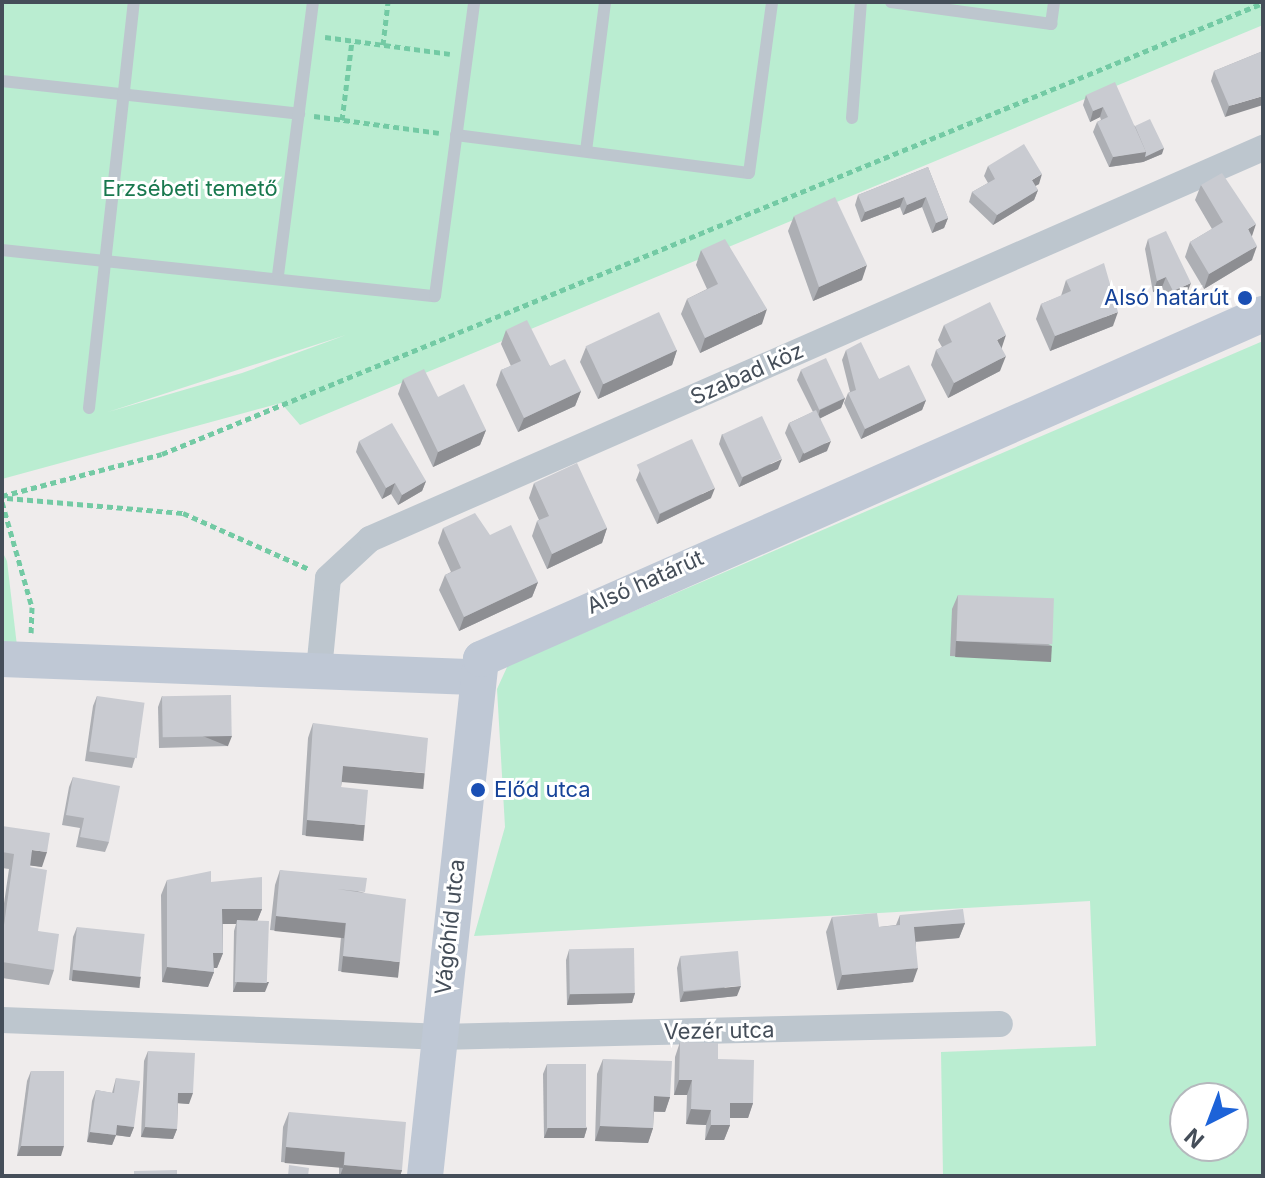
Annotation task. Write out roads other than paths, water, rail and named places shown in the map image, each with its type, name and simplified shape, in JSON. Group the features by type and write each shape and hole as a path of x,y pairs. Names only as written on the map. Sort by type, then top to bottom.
{"street":[{"name":"Szabad köz","path":"319,670 328,578 370,539 1263,148"},
{"name":"Alsó határút","path":"474,677 497,647 1263,314"},
{"path":"16,659 474,677"},
{"name":"Vágóhíd utca","path":"425,1176 474,677"},
{"path":"2,1020 439,1037"},
{"name":"Vezér utca","path":"439,1037 1000,1024"}],"lane":[{"path":"89,408 111,263 134,2"},
{"path":"278,275 313,2"},
{"path":"2,250 111,263 278,275 435,296 474,2"},
{"path":"586,151 605,2"},
{"path":"456,135 749,173 772,2"},
{"path":"852,118 861,2"},
{"path":"891,2 1051,24 1054,2"},
{"path":"2,81 299,114"}],"place":[{"name":"Alsó határút","path":"1245,298"},
{"name":"Előd utca","path":"478,790"}],"park label":[{"name":"Erzsébeti temető","path":"190,189"}]}
